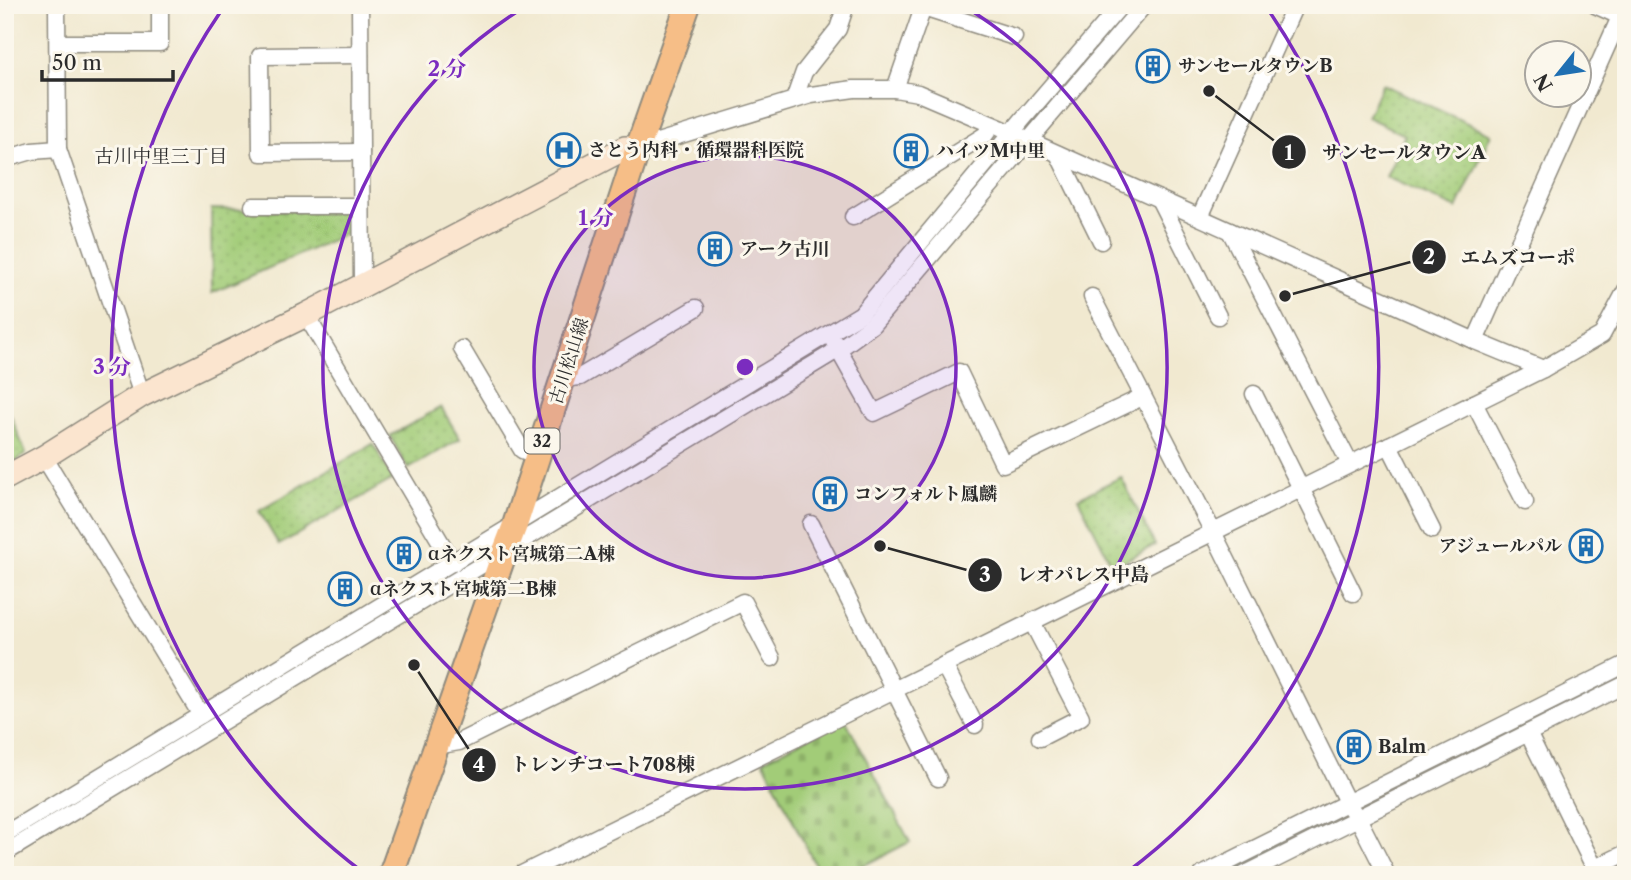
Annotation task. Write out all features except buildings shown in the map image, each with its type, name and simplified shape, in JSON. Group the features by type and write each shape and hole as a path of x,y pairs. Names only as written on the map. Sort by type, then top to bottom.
{"main road":[{"name":"古川松山線","path":"391,875 515,525 638,148 688,5"}],"street":[{"path":"57,5 58,149 142,395"},
{"path":"58,43 160,43 160,5"},
{"path":"360,5 362,285"},
{"path":"794,100 804,72 838,29 846,5"},
{"path":"5,834 174,741 424,590 505,551 834,342 985,180 1121,5"},
{"path":"1020,137 1144,5"},
{"path":"1200,217 1295,5"},
{"path":"1475,341 1623,18 1595,5"},
{"path":"895,89 923,8 1014,37"},
{"path":"360,55 260,56 261,153 361,152"},
{"path":"5,478 44,457 142,395 306,315 625,148 638,148 811,95 854,89 895,89 918,93 1543,369"},
{"path":"853,217 985,135 992,125"},
{"path":"5,159 32,151 58,149"},
{"path":"1058,154 1101,241"},
{"path":"1159,199 1219,316"},
{"path":"253,206 361,206"},
{"path":"1230,231 1350,464"},
{"path":"520,875 1543,369 1602,335 1626,290"},
{"path":"1092,297 1387,875"},
{"path":"563,379 580,377 696,308"},
{"path":"306,315 453,563"},
{"path":"834,342 874,413 959,372 1003,464 1142,397"},
{"path":"424,590 453,563 515,525 834,342"},
{"path":"462,349 522,450 538,456"},
{"path":"1254,394 1353,593"},
{"path":"1474,402 1525,502"},
{"path":"1389,445 1432,530"},
{"path":"44,457 201,715"},
{"path":"811,524 938,778"},
{"path":"436,746 460,742 743,602 772,658"},
{"path":"1032,621 1081,717 1040,738"},
{"path":"1244,875 1353,810 1626,664"},
{"path":"944,665 975,725"},
{"path":"1202,875 1528,733 1626,684"},
{"path":"5,853 174,741 201,715 263,688"},
{"path":"1528,733 1597,871 1626,853"}],"green space":[{"path":"1382,84 1491,134 1457,209 1386,177 1405,135 1367,117"},
{"path":"211,209 351,212 353,231 212,293"},
{"path":"5,401 26,454 5,469"},
{"path":"441,407 460,439 408,469 390,436"},
{"path":"373,444 393,479 279,545 259,511"},
{"path":"1121,477 1155,545 1113,567 1078,498"},
{"path":"845,719 910,842 845,875 820,875 763,760"}],"waterway":[{"path":"1046,108 1133,5"},
{"path":"525,529 852,331"},
{"path":"448,576 485,554"},
{"path":"1222,875 1626,673"}],"place":[{"name":"サンセールタウンB","path":"1153,66"},
{"name":"サンセールタウンA","path":"1209,91"},
{"name":"さとう内科・循環器科医院","path":"564,150"},
{"name":"ハイツM中里","path":"911,151"},
{"name":"アーク古川","path":"715,249"},
{"name":"エムズコーポ","path":"1285,296"},
{"name":"コンフォルト鳳麟","path":"830,494"},
{"name":"レオパレス中島","path":"880,546"},
{"name":"アジュールパル","path":"1586,546"},
{"name":"αネクスト宮城第二A棟","path":"404,554"},
{"name":"αネクスト宮城第二B棟","path":"345,589"},
{"name":"トレンチコート708棟","path":"414,665"},
{"name":"Balm","path":"1354,747"}],"district":[{"name":"古川中里三丁目","path":"161,156"}]}
